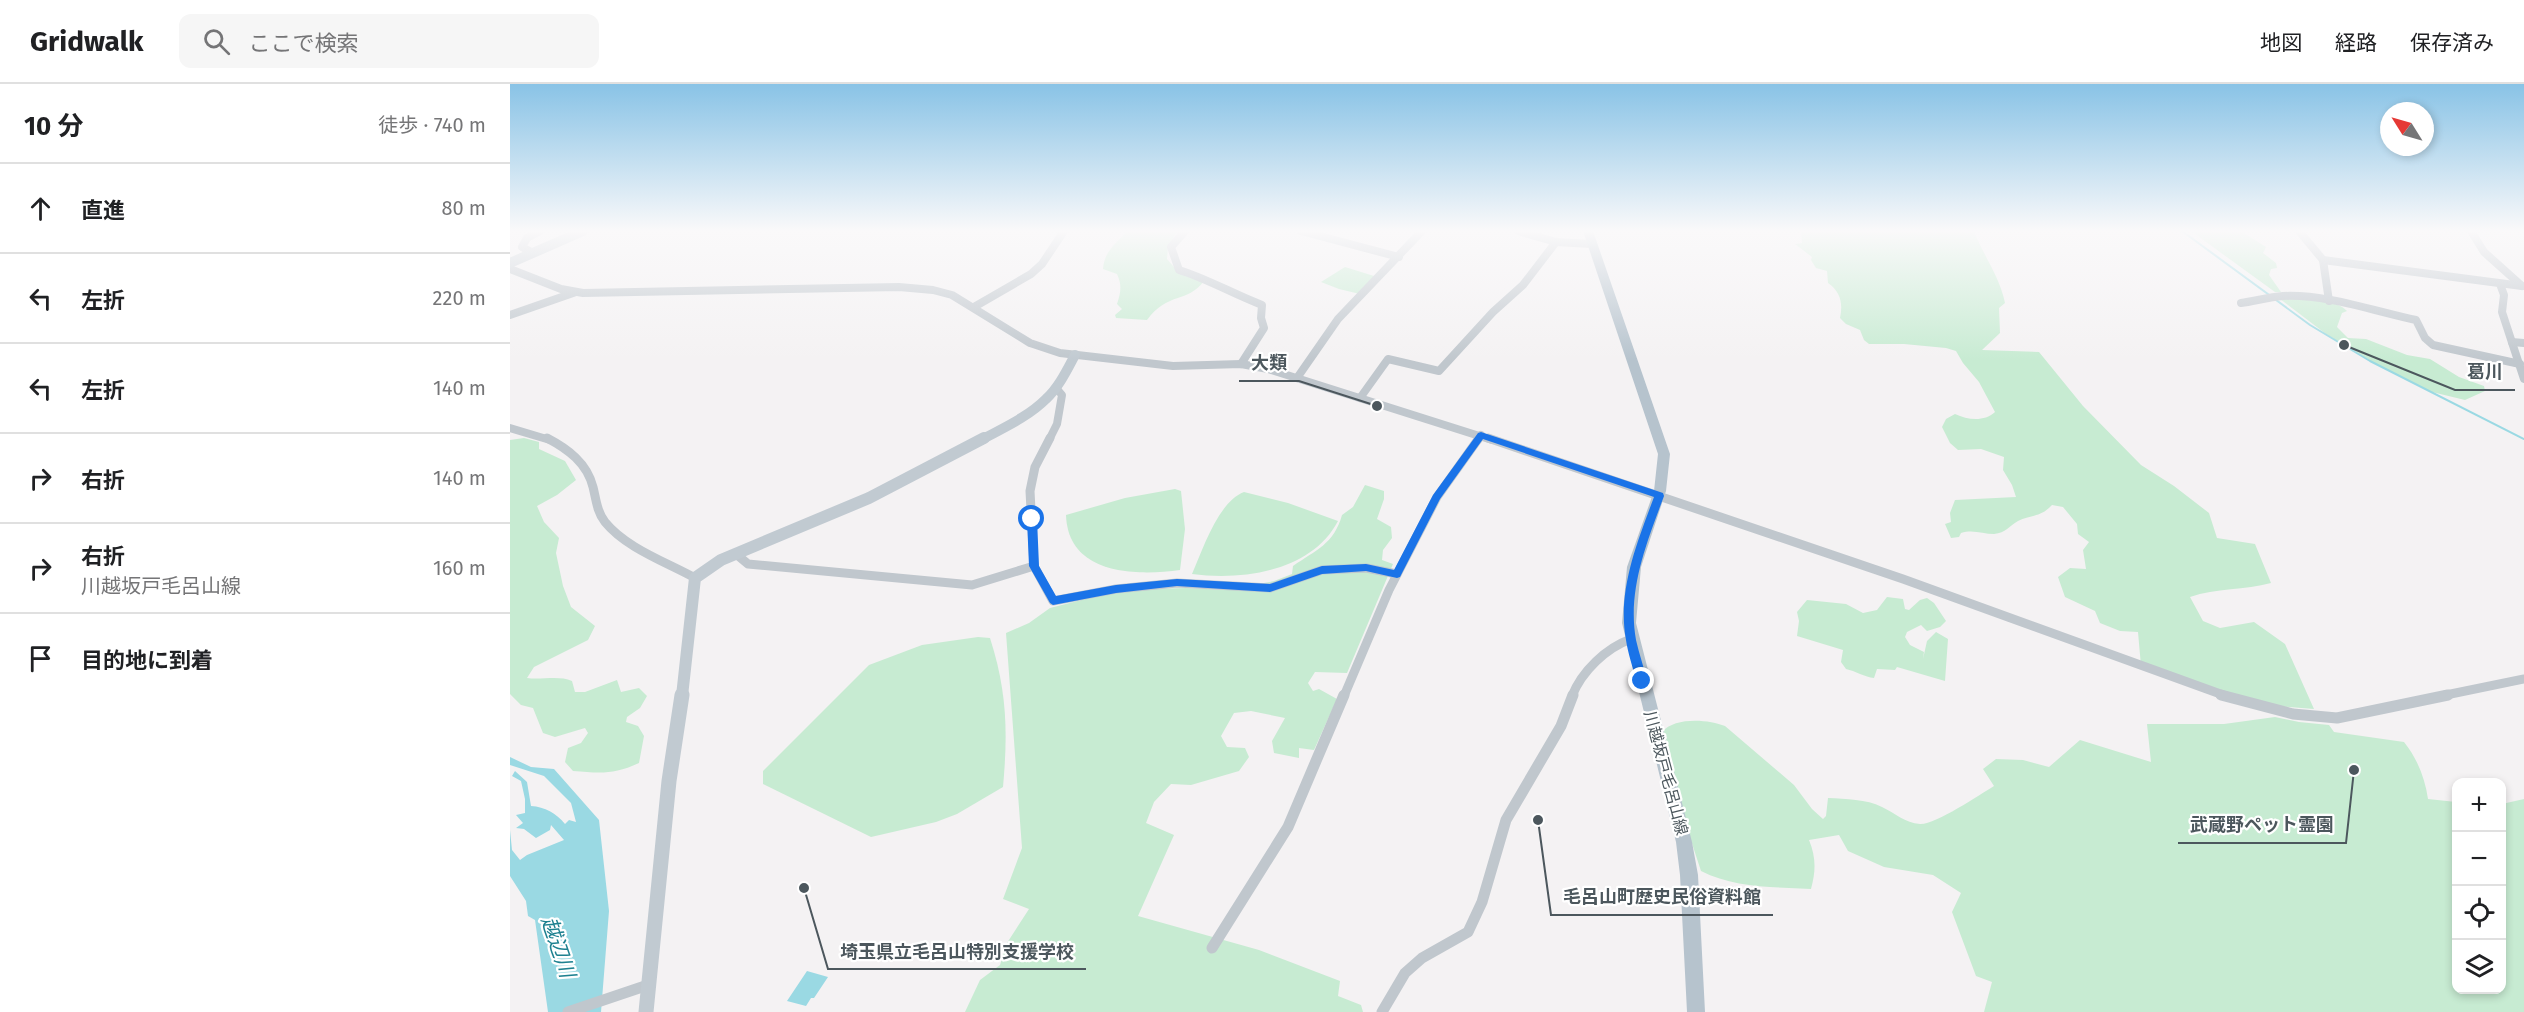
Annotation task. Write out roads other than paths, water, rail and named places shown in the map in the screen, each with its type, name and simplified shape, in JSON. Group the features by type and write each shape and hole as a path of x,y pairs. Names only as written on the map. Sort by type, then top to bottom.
{"main road":[{"name":"川越坂戸毛呂山線","path":"1602,274 1663,447 1664,471 1660,496 1639,549 1633,573 1629,601 1631,639 1684,842 1689,875 1696,1012"}],"street":[{"path":"523,274 551,286 576,292 905,287 940,291 958,297 1036,346 1075,355 1189,368 1241,364 1297,378 1481,435 2004,615 2155,674 2287,714 2312,718 2337,718 2524,679"},
{"path":"975,307 1030,274"},
{"path":"1192,274 1210,280 1221,289 1262,305 1261,318 1264,328 1241,364"},
{"path":"1297,378 1338,320 1382,274"},
{"path":"1360,398 1388,359 1439,371 1531,274"},
{"path":"2325,274 2328,301"},
{"path":"2429,274 2523,287"},
{"path":"2509,274 2523,287"},
{"path":"2500,284 2504,295 2502,312 2524,379"},
{"path":"510,315 576,292"},
{"path":"2241,303 2275,298 2328,301 2416,320 2425,338 2433,345 2520,364"},
{"path":"2512,342 2524,343"},
{"path":"646,1012 669,781 686,672 695,578 713,565 736,554 830,516 906,480 1017,421 1047,399 1075,355"},
{"path":"1056,387 1062,395 1057,424 1035,467 1030,491 1034,566 1053,601 1116,589 1177,583 1270,588 1322,570 1366,568 1397,574"},
{"path":"510,428 544,436 573,454 590,479 599,512 607,525 620,535 695,578"},
{"path":"1212,948 1288,827 1397,574 1437,497 1481,435"},
{"path":"736,554 748,564 972,585 1034,566"},
{"path":"1382,1012 1405,973 1422,958 1468,932 1482,902 1506,819 1561,726 1575,689 1597,660 1617,644 1631,639"},
{"path":"568,1012 648,985"}],"water":[{"name":"越辺川","path":"510,757 531,767 554,769 599,820 609,911 601,1012 548,1012 535,920 528,916 526,901 510,876 510,830 512,850 520,860 564,840 551,825 550,830 536,838 524,829 516,828 523,823 516,815 525,813 525,799 521,781 512,776 515,771 527,782 531,806 550,811 565,824 569,820 576,822 571,803 544,776 510,765"},
{"path":"807,971 828,977 806,1006 787,1001"}],"waterway":[{"path":"2241,274 2310,325 2370,361 2524,439"}],"place":[{"name":"葛川","path":"2344,345"},
{"name":"大類","path":"1377,406"},
{"name":"武蔵野ペット霊園","path":"2354,770"},
{"name":"毛呂山町歴史民俗資料館","path":"1538,820"},
{"name":"埼玉県立毛呂山特別支援学校","path":"804,888"}]}
